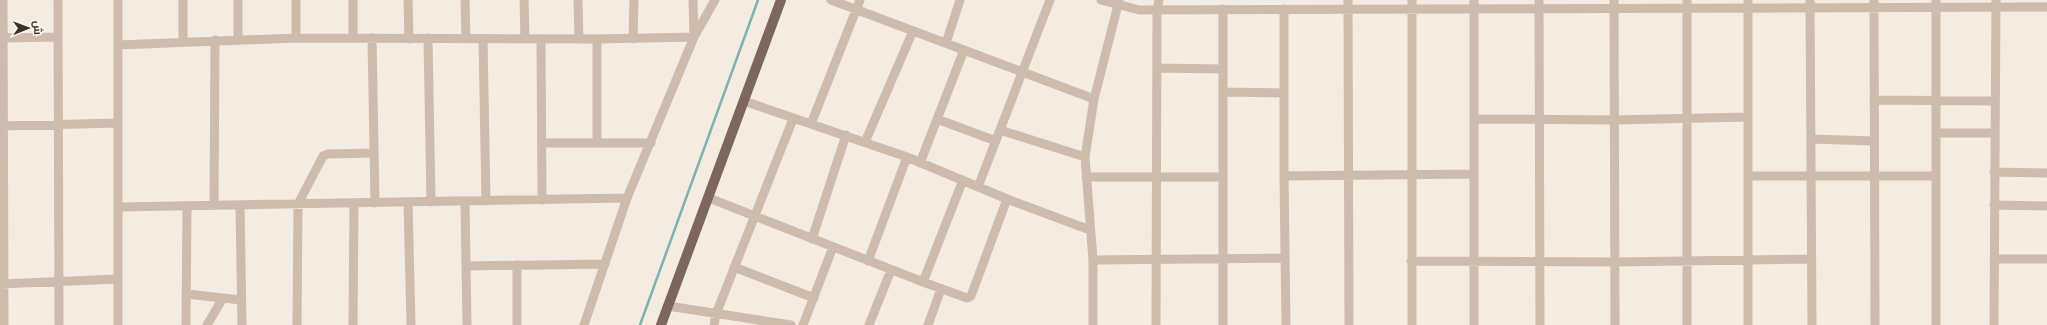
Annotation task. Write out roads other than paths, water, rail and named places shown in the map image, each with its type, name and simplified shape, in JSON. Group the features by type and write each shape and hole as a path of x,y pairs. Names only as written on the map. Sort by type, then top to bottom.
{"main road":[{"path":"661,325 781,0"}],"street":[{"path":"3,0 2,284 4,325"},
{"path":"58,0 59,325"},
{"path":"118,0 118,325"},
{"path":"183,0 183,41"},
{"path":"238,0 238,39"},
{"path":"296,0 296,38"},
{"path":"353,0 353,38"},
{"path":"408,0 409,39"},
{"path":"465,0 466,39"},
{"path":"524,0 525,39"},
{"path":"578,0 579,39"},
{"path":"633,39 634,0"},
{"path":"694,0 694,37"},
{"path":"584,325 627,198 694,37 715,0"},
{"path":"831,0 1094,99"},
{"path":"810,124 860,0"},
{"path":"946,43 960,0"},
{"path":"978,187 1050,0"},
{"path":"1101,0 1118,3 1139,10 1284,9 1348,4 1996,4 2047,7"},
{"path":"1156,325 1157,10 1159,0"},
{"path":"1093,325 1093,260 1085,157 1094,99 1118,3"},
{"path":"1348,4 1349,325"},
{"path":"1412,4 1412,325"},
{"path":"1474,4 1474,325"},
{"path":"1539,4 1540,325"},
{"path":"1614,4 1615,325"},
{"path":"1687,4 1687,325"},
{"path":"1748,4 1748,325"},
{"path":"1810,4 1812,325"},
{"path":"1874,4 1875,325"},
{"path":"1936,4 1936,325"},
{"path":"1994,325 1996,4"},
{"path":"1223,9 1223,325"},
{"path":"1284,9 1284,258 1286,325"},
{"path":"865,142 913,31"},
{"path":"3,38 58,37"},
{"path":"118,45 183,41 296,38 633,39 694,37"},
{"path":"372,38 375,203"},
{"path":"428,38 431,202"},
{"path":"483,39 486,201"},
{"path":"541,39 542,200"},
{"path":"597,39 597,143"},
{"path":"214,205 215,40"},
{"path":"920,162 964,50"},
{"path":"1158,68 1223,69"},
{"path":"1223,92 1284,93"},
{"path":"1874,100 1995,101"},
{"path":"744,101 907,157 1007,199 1090,230"},
{"path":"1474,119 1614,120 1747,117"},
{"path":"714,325 716,314 793,119"},
{"path":"937,119 996,141"},
{"path":"2,126 118,123"},
{"path":"1000,130 1085,157"},
{"path":"1936,133 1994,133"},
{"path":"812,239 846,135"},
{"path":"1811,139 1874,141"},
{"path":"542,143 651,143"},
{"path":"297,325 298,204 323,156 328,154 374,153"},
{"path":"868,261 907,157"},
{"path":"1994,172 2047,173"},
{"path":"1284,176 1474,174"},
{"path":"1748,176 1936,176"},
{"path":"1086,178 1223,177"},
{"path":"923,282 963,180"},
{"path":"119,207 627,198"},
{"path":"709,198 891,270 967,298 971,296 1007,199"},
{"path":"465,201 467,325"},
{"path":"408,202 411,325"},
{"path":"353,325 354,203"},
{"path":"240,205 242,325"},
{"path":"1994,205 2047,206"},
{"path":"186,325 187,206"},
{"path":"804,325 833,247"},
{"path":"1093,260 1223,260 1284,258"},
{"path":"1411,260 1616,262 1811,259"},
{"path":"1994,259 2047,259"},
{"path":"466,266 605,264"},
{"path":"517,265 517,325"},
{"path":"734,268 814,298"},
{"path":"869,325 891,270"},
{"path":"2,284 118,279"},
{"path":"928,325 941,289"},
{"path":"186,294 241,300"},
{"path":"206,325 223,298"},
{"path":"668,306 791,325"}],"waterway":[{"path":"640,325 758,0"}]}
